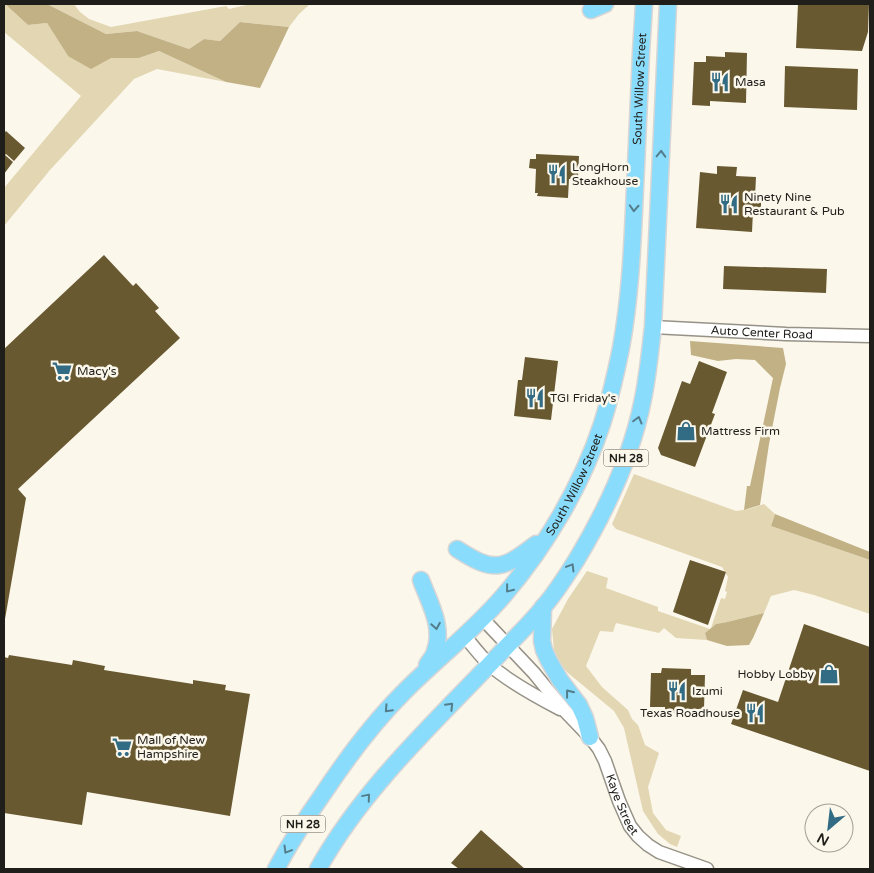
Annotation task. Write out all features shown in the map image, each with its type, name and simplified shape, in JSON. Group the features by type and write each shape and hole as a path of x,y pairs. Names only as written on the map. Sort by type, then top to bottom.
{"main road":[{"name":"South Willow Street","path":"276,869 304,821 374,724 422,674 503,597 522,573 548,535 582,474 602,424 610,396 621,347 629,292 644,4"},
{"name":"South Willow Street","path":"318,869 356,811 394,766 508,646 556,591 586,543 615,488 628,453 643,399 649,359 668,4"},
{"path":"457,549 482,564 500,565 517,558 548,535"},
{"path":"421,580 436,621 438,639 435,652 422,674"},
{"path":"543,607 542,640 544,650 560,680 579,705 586,718 590,737"}],"street":[{"name":"Auto Center Road","path":"652,327 870,336"},
{"name":"Kaye Street","path":"482,618 534,673 564,711 590,737 599,749 630,826 638,836 659,852 707,869"},
{"name":"Kaye Street","path":"464,635 490,665 516,684 564,711"}],"shaded area":[{"path":"4,4 28,25 47,23 68,56 139,58 159,51 226,82 157,69 134,79 50,170 4,226 4,188 81,96 4,32"},
{"path":"5,4 47,4 106,34 137,31 189,49 204,39 220,41 240,22 289,27 260,88 226,82 159,51 139,58 111,58 91,69 68,56 47,23 28,25"},
{"path":"47,4 74,4 89,19 111,27 226,6 229,9 251,4 310,4 289,27 240,22 220,41 204,39 189,49 137,31 106,34"},
{"path":"690,341 783,348 786,364 769,444 760,505 744,510 747,486 750,486 773,378 755,360 736,359 718,361 691,355"},
{"path":"634,474 736,511 764,504 775,514 771,526 870,560 870,614 794,590 771,596 764,613 716,624 711,628 721,598 725,599 727,592 725,591 728,577 722,567 616,529 612,524"},
{"path":"775,514 870,552 870,560 771,526"},
{"path":"587,571 608,578 606,588 658,607 658,611 710,629 705,633 707,640 676,638 664,628 659,633 616,623 613,632 600,631 586,666 602,687 628,710 632,719 638,725 645,745 659,753 648,787 653,813 666,830 681,836 677,847 658,834 643,811 624,728 614,711 568,673 560,664 554,650 552,629 568,599"},
{"path":"764,613 749,645 727,646 707,640 705,633 716,624"}],"building":[{"path":"798,4 869,4 868,32 862,51 796,48"},
{"name":"Masa","path":"725,52 747,53 746,103 710,101 710,106 692,105 694,62 706,62 706,56 725,57"},
{"path":"785,66 858,69 857,110 784,107"},
{"path":"6,131 25,148 14,161 5,155 13,162 4,174 4,133"},
{"name":"LongHorn Steakhouse","path":"536,154 579,156 578,179 569,179 568,198 537,196 538,193 535,193 536,169 529,168 530,159 536,159"},
{"name":"Ninety Nine Restaurant & Pub","path":"717,166 737,167 736,176 756,177 755,197 761,198 761,212 753,211 752,232 696,228 700,172 717,174"},
{"path":"104,255 133,286 136,283 159,308 155,311 180,338 18,489 26,498 4,619 4,349"},
{"path":"724,266 827,269 826,293 723,289"},
{"name":"TGI Friday's","path":"525,357 558,361 551,420 514,416 518,380 522,380"},
{"name":"Mattress Firm","path":"699,361 727,372 712,413 715,414 695,467 661,455 658,448 682,381 690,384"},
{"path":"690,560 726,572 708,625 673,612"},
{"name":"Hobby Lobby","path":"804,624 870,647 870,771 731,724 743,690 778,702"},
{"name":"Mall of New Hampshire","path":"9,655 72,665 73,660 105,666 104,670 193,684 193,680 226,685 225,690 250,694 230,816 87,792 82,825 4,813 4,657 8,658"},
{"name":"Izumi","path":"662,668 691,669 691,675 705,675 704,709 690,709 690,713 684,713 684,718 675,718 675,713 665,712 665,707 650,707 651,673 661,673"},
{"path":"481,830 525,869 459,869 451,863"}],"place":[{"name":"Masa","path":"720,82"},
{"name":"LongHorn Steakhouse","path":"557,174"},
{"name":"Ninety Nine Restaurant & Pub","path":"729,204"},
{"name":"Macy's","path":"62,371"},
{"name":"TGI Friday's","path":"535,398"},
{"name":"Mattress Firm","path":"686,431"},
{"name":"Hobby Lobby","path":"829,674"},
{"name":"Izumi","path":"677,691"},
{"name":"Texas Roadhouse","path":"755,713"},
{"name":"Mall of New Hampshire","path":"122,747"}]}
